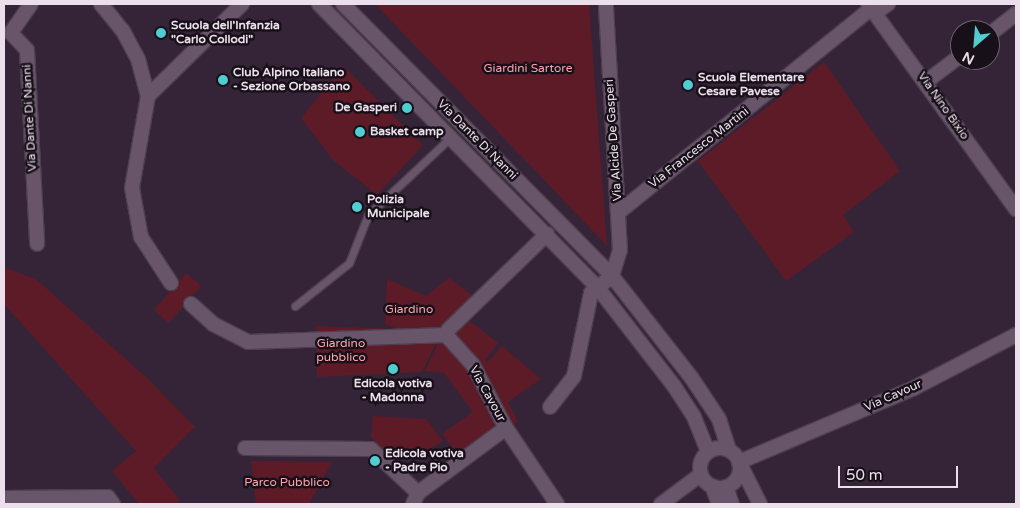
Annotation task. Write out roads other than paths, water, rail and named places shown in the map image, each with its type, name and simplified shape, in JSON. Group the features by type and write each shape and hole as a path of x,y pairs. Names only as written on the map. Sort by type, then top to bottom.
{"street":[{"name":"Via Dante Di Nanni","path":"31,4 11,34 27,50 37,244"},
{"path":"101,4 123,31 138,59 148,96 132,188 142,237 170,283"},
{"path":"148,96 242,4"},
{"name":"Via Dante Di Nanni","path":"343,4 612,276 700,391 719,419 729,450 739,462 760,504"},
{"name":"Via Alcide De Gasperi","path":"606,4 620,250 612,276"},
{"name":"Via Francesco Martini","path":"619,212 872,9 888,4"},
{"name":"Via Dante Di Nanni","path":"324,5 598,288 674,386 694,417 708,451"},
{"name":"Via Nino Bixio","path":"872,9 1016,209"},
{"path":"1000,26 1016,14"},
{"path":"927,83 950,64"},
{"path":"448,330 547,234"},
{"path":"550,407 574,376 588,301 598,288 612,276"},
{"name":"Via Cavour","path":"191,304 213,324 248,342 446,335 473,365 506,428 557,504"},
{"name":"Via Cavour","path":"739,462 914,388 1014,339"},
{"name":"Via Cavour","path":"245,448 371,449 415,499 506,428"},
{"path":"719,504 712,486 700,474 700,462 708,451 717,447 729,450"},
{"path":"712,486 726,487 738,477 739,462"},
{"path":"661,504 700,474"},
{"path":"726,487 732,504"},
{"path":"4,498 108,497 113,504"}],"lane":[{"path":"295,306 348,263 368,215 451,137"}],"place":[{"name":"Scuola dell'Infanzia \"Carlo Collodi\"","path":"161,33"},
{"name":"Club Alpino Italiano - Sezione Orbassano","path":"223,80"},
{"name":"Scuola Elementare Cesare Pavese","path":"688,85"},
{"name":"De Gasperi","path":"407,108"},
{"name":"Basket camp","path":"360,132"},
{"name":"Polizia Municipale","path":"357,207"},
{"name":"Edicola votiva - Madonna","path":"393,369"},
{"name":"Edicola votiva - Padre Pio","path":"375,461"}],"park label":[{"name":"Giardini Sartore","path":"528,69"},
{"name":"Giardino","path":"409,310"},
{"name":"Giardino pubblico","path":"341,351"},
{"name":"Parco Pubblico","path":"287,483"}]}
